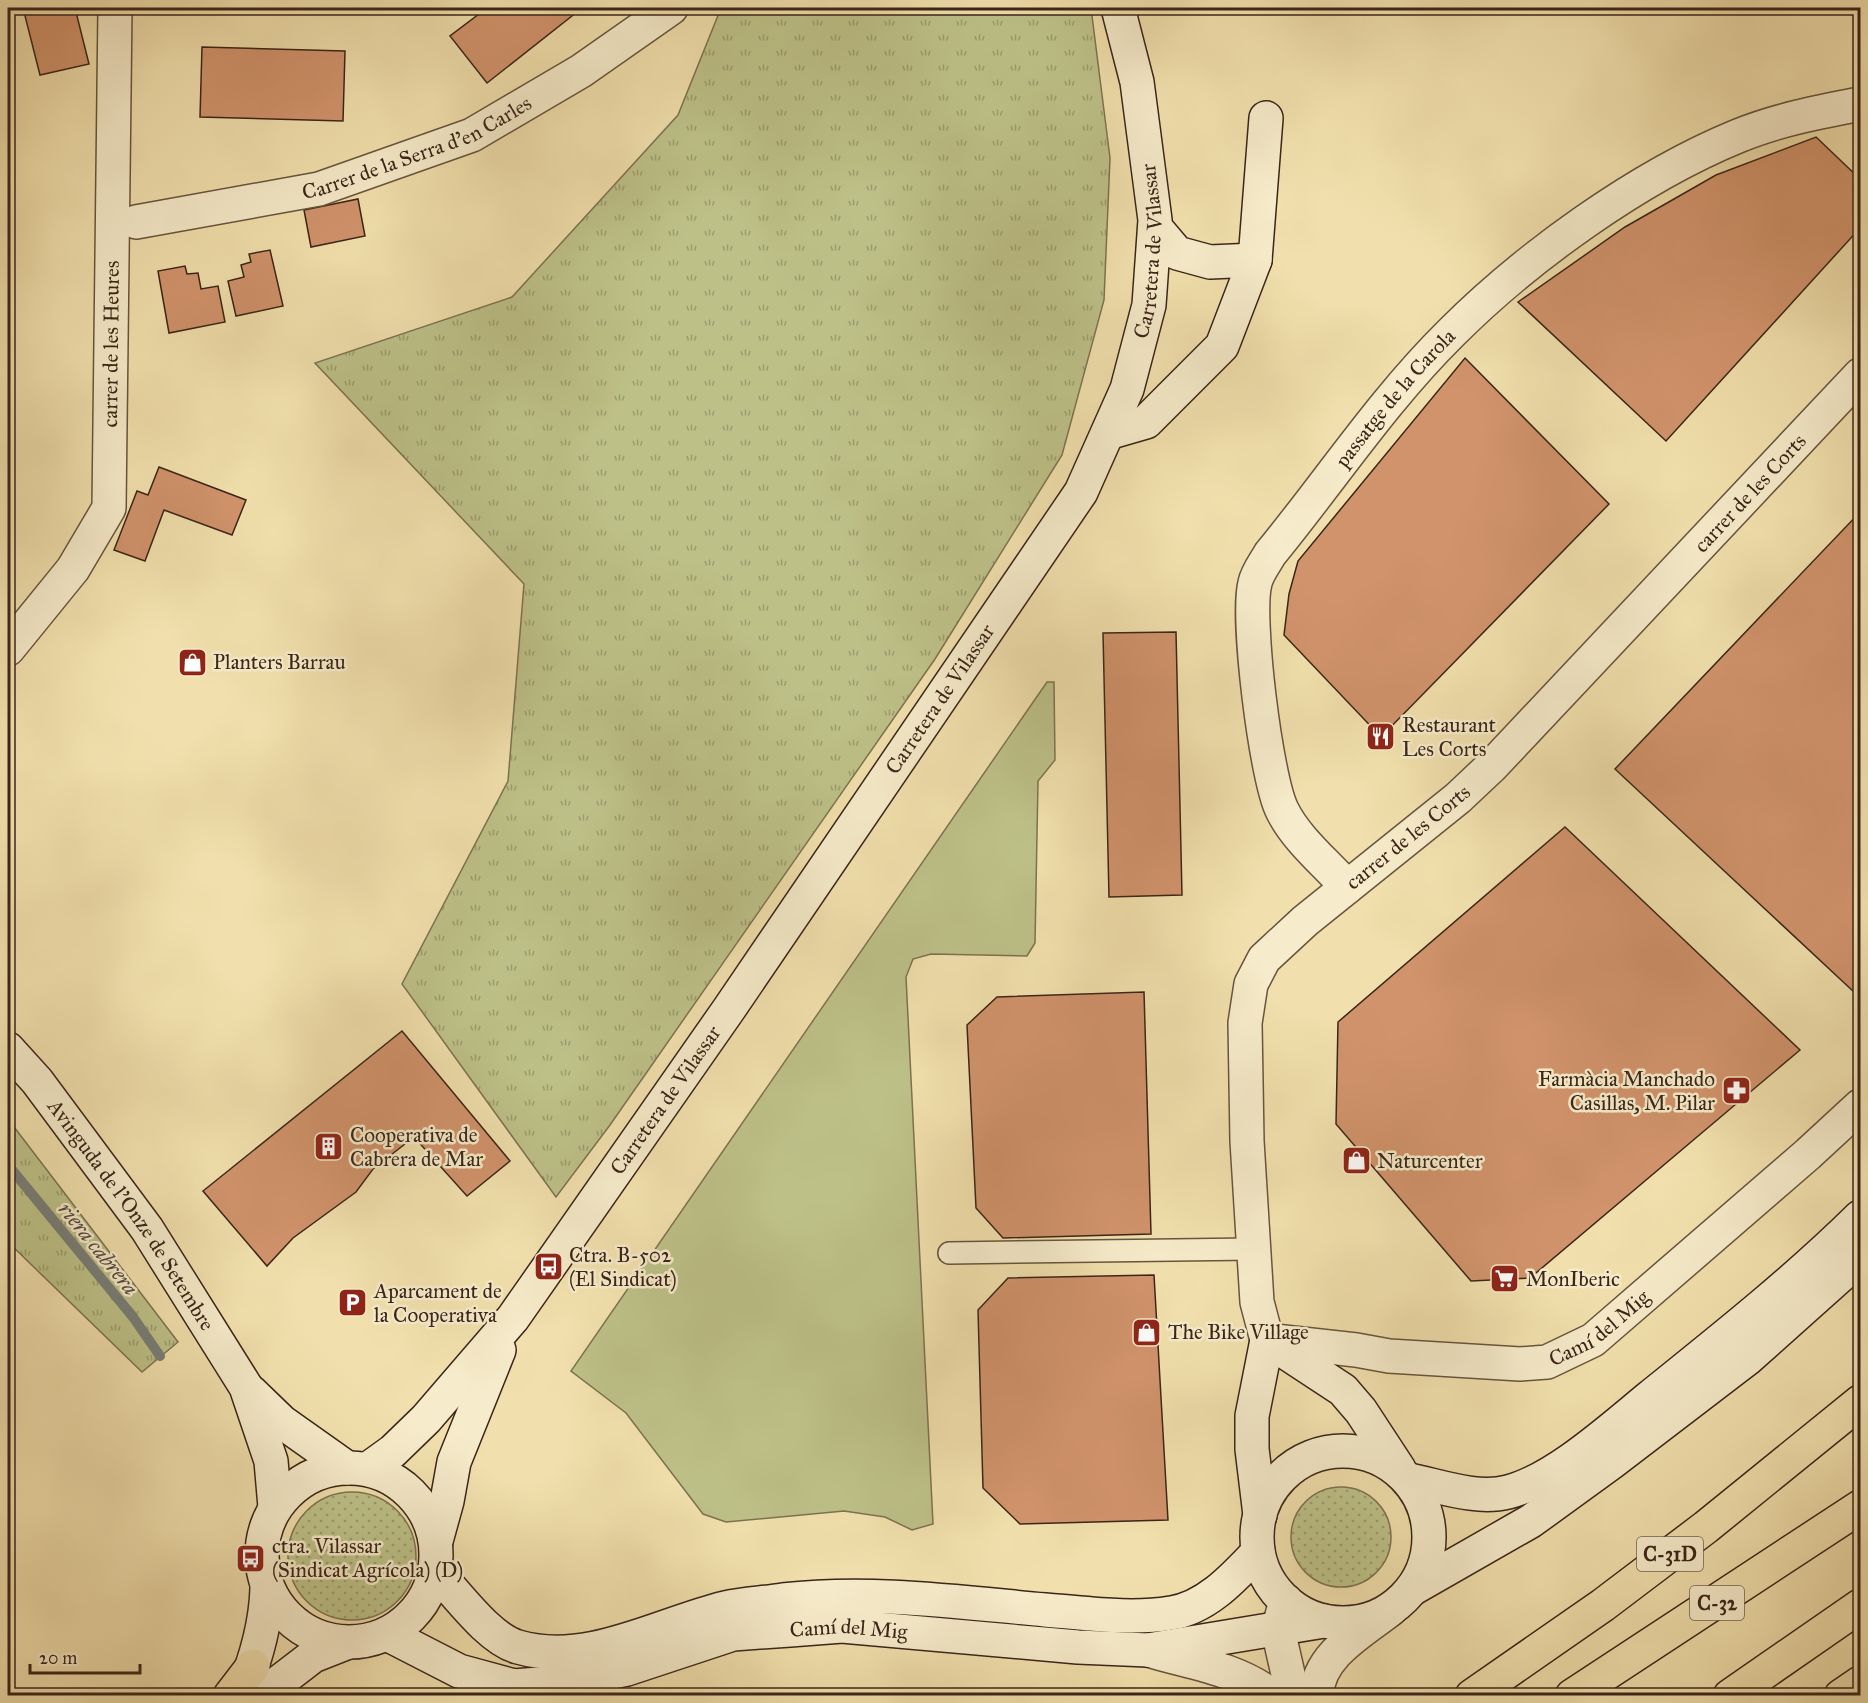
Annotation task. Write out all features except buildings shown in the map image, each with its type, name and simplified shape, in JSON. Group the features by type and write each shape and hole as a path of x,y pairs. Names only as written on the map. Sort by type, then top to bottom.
{"highway":[{"name":"C-31D","path":"1472,1695 1603,1605 1706,1527 1860,1402"},
{"name":"C-32","path":"1572,1695 1860,1507"},
{"path":"1731,1695 1860,1606"},
{"path":"1841,1695 1860,1683"},
{"path":"230,1695 252,1686"}],"street":[{"name":"carrer de les Heures","path":"8,649 73,569 110,508 115,8"},
{"name":"Carrer de la Serra d'en Carles","path":"136,222 319,189 471,135 580,71 671,8"},
{"name":"Carretera de Vilassar","path":"513,1318 729,1009 1081,492 1127,389 1149,304 1155,227 1137,81 1118,8"},
{"name":"passatge de la Carola","path":"1347,887 1300,835 1282,810 1271,776 1253,633 1255,583 1270,554 1396,393 1450,334 1523,271 1589,219 1666,170 1738,136 1806,114 1860,104"},
{"path":"1107,433 1146,422 1222,346 1255,260 1266,118"},
{"path":"1155,227 1177,253 1210,262 1255,260"},
{"name":"carrer de les Corts","path":"1266,1340 1257,1302 1253,1249 1245,1023 1251,984 1264,959 1305,921 1458,798 1492,766 1860,375"},
{"name":"Avinguda de l'Onze de Setembre","path":"8,1049 37,1081 147,1229 246,1387 271,1461 275,1508"},
{"name":"Camí del Mig","path":"1266,1340 1389,1356 1520,1364 1547,1362 1593,1340 1800,1162 1860,1106"},
{"path":"1260,1515 1267,1496 1278,1480 1299,1463 1324,1452 1364,1452 1404,1475 1474,1494 1506,1492 1534,1482 1600,1437 1730,1333 1811,1265 1860,1217"},
{"path":"1317,1695 1317,1683 1339,1649 1401,1599 1531,1521 1611,1463 1747,1359 1860,1258"},
{"path":"252,1686 266,1613 267,1588 262,1556 268,1521 275,1508 295,1486 316,1474 357,1468 393,1451 426,1419 513,1318"},
{"path":"252,1686 312,1656 346,1643 369,1641 387,1634 418,1610 430,1590 454,1462 472,1410 513,1318"},
{"path":"1293,1695 1282,1615 1258,1552 1260,1515 1252,1449 1252,1416 1266,1340 1343,1390 1361,1411 1404,1475 1427,1515 1430,1541 1425,1567 1401,1599"},
{"name":"Avinguda de l'Onze de Setembre","path":"246,1387 282,1422 357,1468"},
{"path":"357,1468 402,1485 423,1508 436,1557"},
{"name":"Camí del Mig","path":"436,1557 492,1634 518,1647 564,1653 624,1640 725,1608 838,1595 955,1601 1133,1616 1174,1613 1205,1600 1232,1579 1258,1552"},
{"path":"267,1588 296,1625 318,1637 346,1643"},
{"name":"Camí del Mig","path":"387,1634 459,1671 514,1686 564,1682 627,1669 733,1634 842,1626 1078,1647 1148,1650 1209,1638 1282,1615 1352,1622 1378,1616 1401,1599"},
{"path":"1148,1650 1222,1669 1255,1682 1272,1695"}],"lane":[{"path":"949,1253 1253,1249"}],"green space":[{"path":"721,8 1091,8 1110,158 1104,300 1062,455 935,659 610,1125 556,1197 402,984 508,781 524,584 315,363 512,297 678,115"},
{"path":"1047,682 1054,682 1055,760 1038,781 1035,943 1027,956 931,954 913,959 906,977 933,1524 912,1530 885,1517 844,1511 726,1522 703,1514 626,1413 571,1371"},
{"path":"8,1119 178,1342 142,1372 8,1242"},
{"path":"1341,1487 1360,1490 1377,1501 1388,1518 1391,1537 1388,1556 1377,1573 1360,1584 1341,1587 1322,1584 1305,1573 1294,1556 1291,1537 1294,1518 1305,1501 1322,1490"},
{"path":"352,1492 376,1497 397,1511 411,1532 416,1556 411,1580 397,1601 376,1615 352,1620 328,1615 307,1601 293,1580 288,1556 293,1532 307,1511 328,1497"}],"waterway":[{"name":"riera cabrera","path":"8,1165 133,1317 160,1356"}],"place":[{"name":"Planters Barrau","path":"192,662"},
{"name":"Restaurant Les Corts","path":"1381,737"},
{"name":"Farmàcia Manchado Casillas, M. Pilar","path":"1736,1091"},
{"name":"Cooperativa de Cabrera de Mar","path":"329,1147"},
{"name":"Naturcenter","path":"1356,1161"},
{"name":"Ctra. B-502 (El Sindicat)","path":"548,1267"},
{"name":"MonIberic","path":"1505,1279"},
{"name":"Aparcament de la Cooperativa","path":"353,1303"},
{"name":"The Bike Village","path":"1147,1332"},
{"name":"ctra. Vilassar (Sindicat Agrícola) (D)","path":"251,1558"}]}
